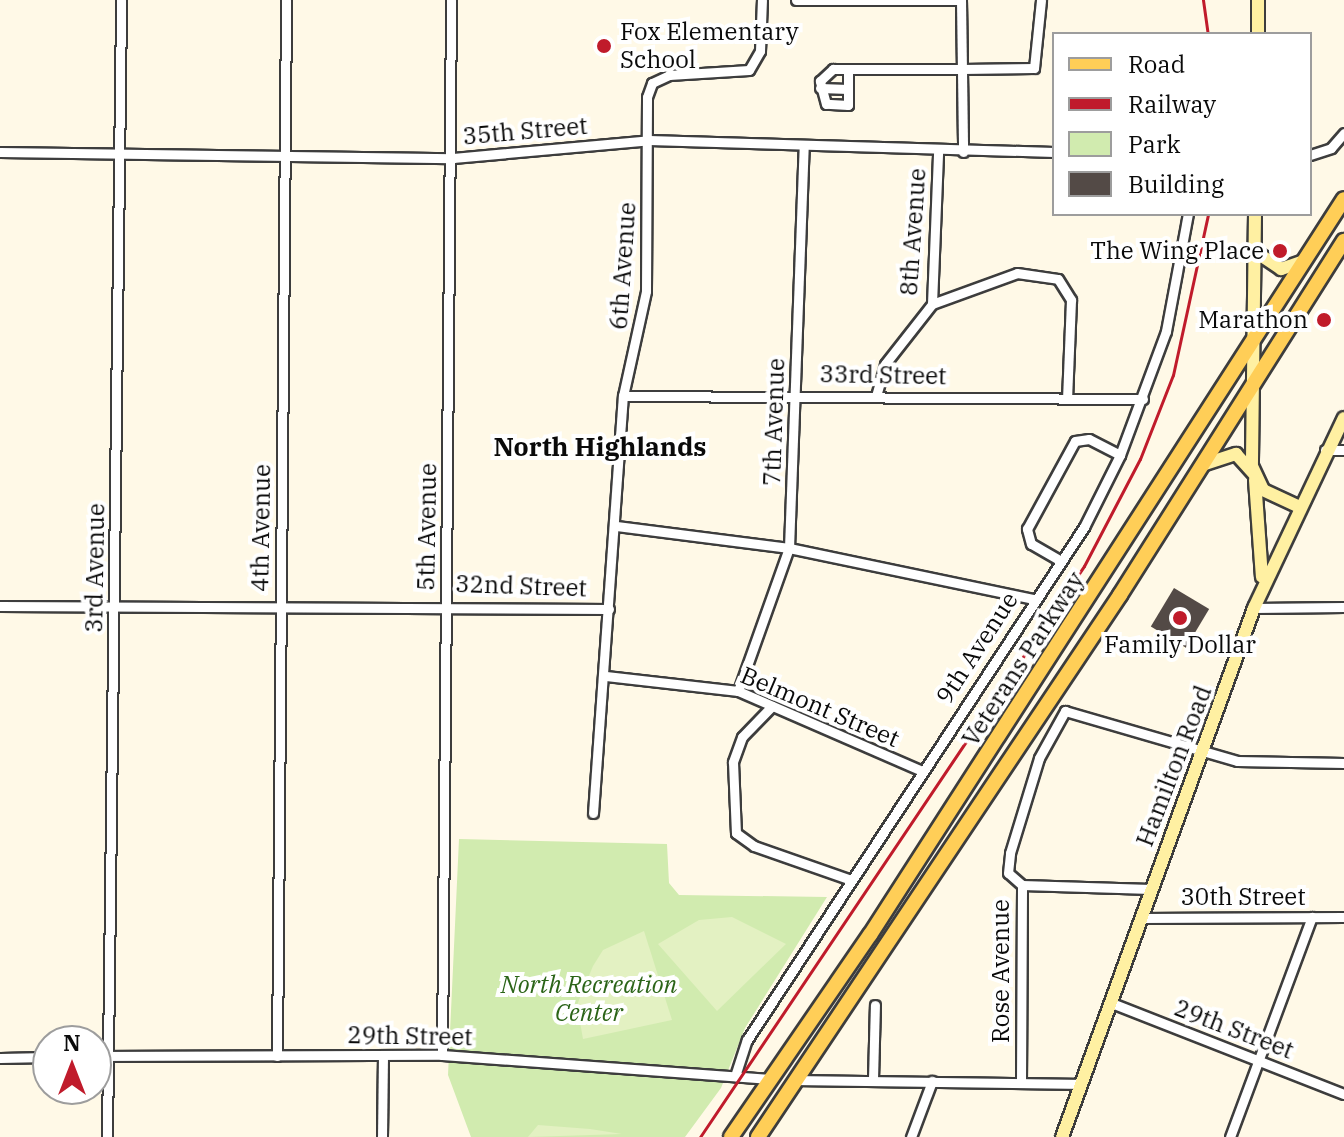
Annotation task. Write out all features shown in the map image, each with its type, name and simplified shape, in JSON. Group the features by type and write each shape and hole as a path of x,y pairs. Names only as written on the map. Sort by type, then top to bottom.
{"main road":[{"name":"Veterans Parkway","path":"731,1137 1344,199"},
{"name":"Veterans Parkway","path":"758,1137 1205,464 1344,241"}],"street":[{"name":"3rd Avenue","path":"109,1025 121,0"},
{"name":"4th Avenue","path":"277,1056 286,0"},
{"name":"5th Avenue","path":"442,1055 453,158 451,0"},
{"name":"6th Avenue","path":"593,813 617,526 623,396 646,291 652,83 749,70 760,51 762,0"},
{"path":"796,0 961,0 963,152"},
{"path":"848,69 848,105 826,104 820,88 826,72 848,69 1034,68 1041,0"},
{"path":"1258,0 1258,32"},
{"path":"820,88 848,89"},
{"path":"1312,154 1331,148 1344,133"},
{"name":"35th Street","path":"0,152 287,160 453,158 649,140 938,152 1052,152"},
{"name":"7th Avenue","path":"738,691 789,548 804,146"},
{"name":"8th Avenue","path":"876,396 885,364 932,304 938,152"},
{"name":"9th Avenue","path":"735,1076 747,1040 1033,599 1061,561 1120,455 1166,331 1188,216"},
{"path":"1255,216 1249,348 1254,475 1265,540 1260,591"},
{"path":"1253,250 1281,269 1310,254"},
{"path":"932,304 1017,273 1058,279 1071,300 1067,398"},
{"name":"33rd Street","path":"623,396 795,393 1143,399"},
{"name":"Hamilton Road","path":"1062,1137 1151,889 1206,751 1260,591 1325,450 1344,418"},
{"path":"1061,561 1031,544 1027,529 1075,441 1089,439 1120,455"},
{"path":"1325,450 1344,450"},
{"path":"1205,464 1236,454 1272,496 1298,506"},
{"path":"617,526 789,548 1033,599"},
{"name":"32nd Street","path":"0,606 446,604 609,609"},
{"path":"1254,608 1344,607"},
{"name":"Belmont Street","path":"606,676 738,691 922,771"},
{"path":"772,706 742,737 733,762 736,833 754,846 851,880"},
{"name":"Rose Avenue","path":"1021,1081 1022,885 1008,873 1032,775 1065,711 1206,751"},
{"path":"1206,751 1268,764 1344,763"},
{"name":"30th Street","path":"1022,885 1151,889"},
{"path":"1230,1137 1312,917"},
{"name":"30th Street","path":"1141,918 1344,917"},
{"name":"29th Street","path":"1109,1002 1344,1094"},
{"path":"873,1079 875,1005"},
{"path":"382,1137 383,1055"},
{"name":"29th Street","path":"112,1056 442,1055 770,1079"},
{"path":"0,1058 32,1057"},
{"path":"797,1080 1081,1084"},
{"path":"911,1137 932,1081"},
{"name":"3rd Avenue","path":"107,1137 108,1105"}],"green space":[{"name":"North Recreation Center","path":"459,839 667,844 669,883 679,895 827,897 745,1028 721,1088 685,1137 471,1137 448,1075"},
{"path":"732,917 786,944 717,1011 658,944 699,920"},
{"path":"644,931 672,1020 583,1039 577,1005 593,966 603,950"},
{"path":"538,1125 590,1129 622,1134 528,1137"}],"building":[{"name":"Family Dollar","path":"1174,588 1209,609 1186,648 1151,627"}],"railway":[{"path":"1203,0 1208,32"},
{"path":"700,1137 1084,566 1140,459 1173,375 1208,216"}],"place":[{"name":"Fox Elementary School","path":"604,46"},
{"name":"The Wing Place","path":"1280,251"},
{"name":"Marathon","path":"1324,320"},
{"name":"Family Dollar","path":"1180,618"}],"district":[{"name":"North Highlands","path":"600,447"}]}
